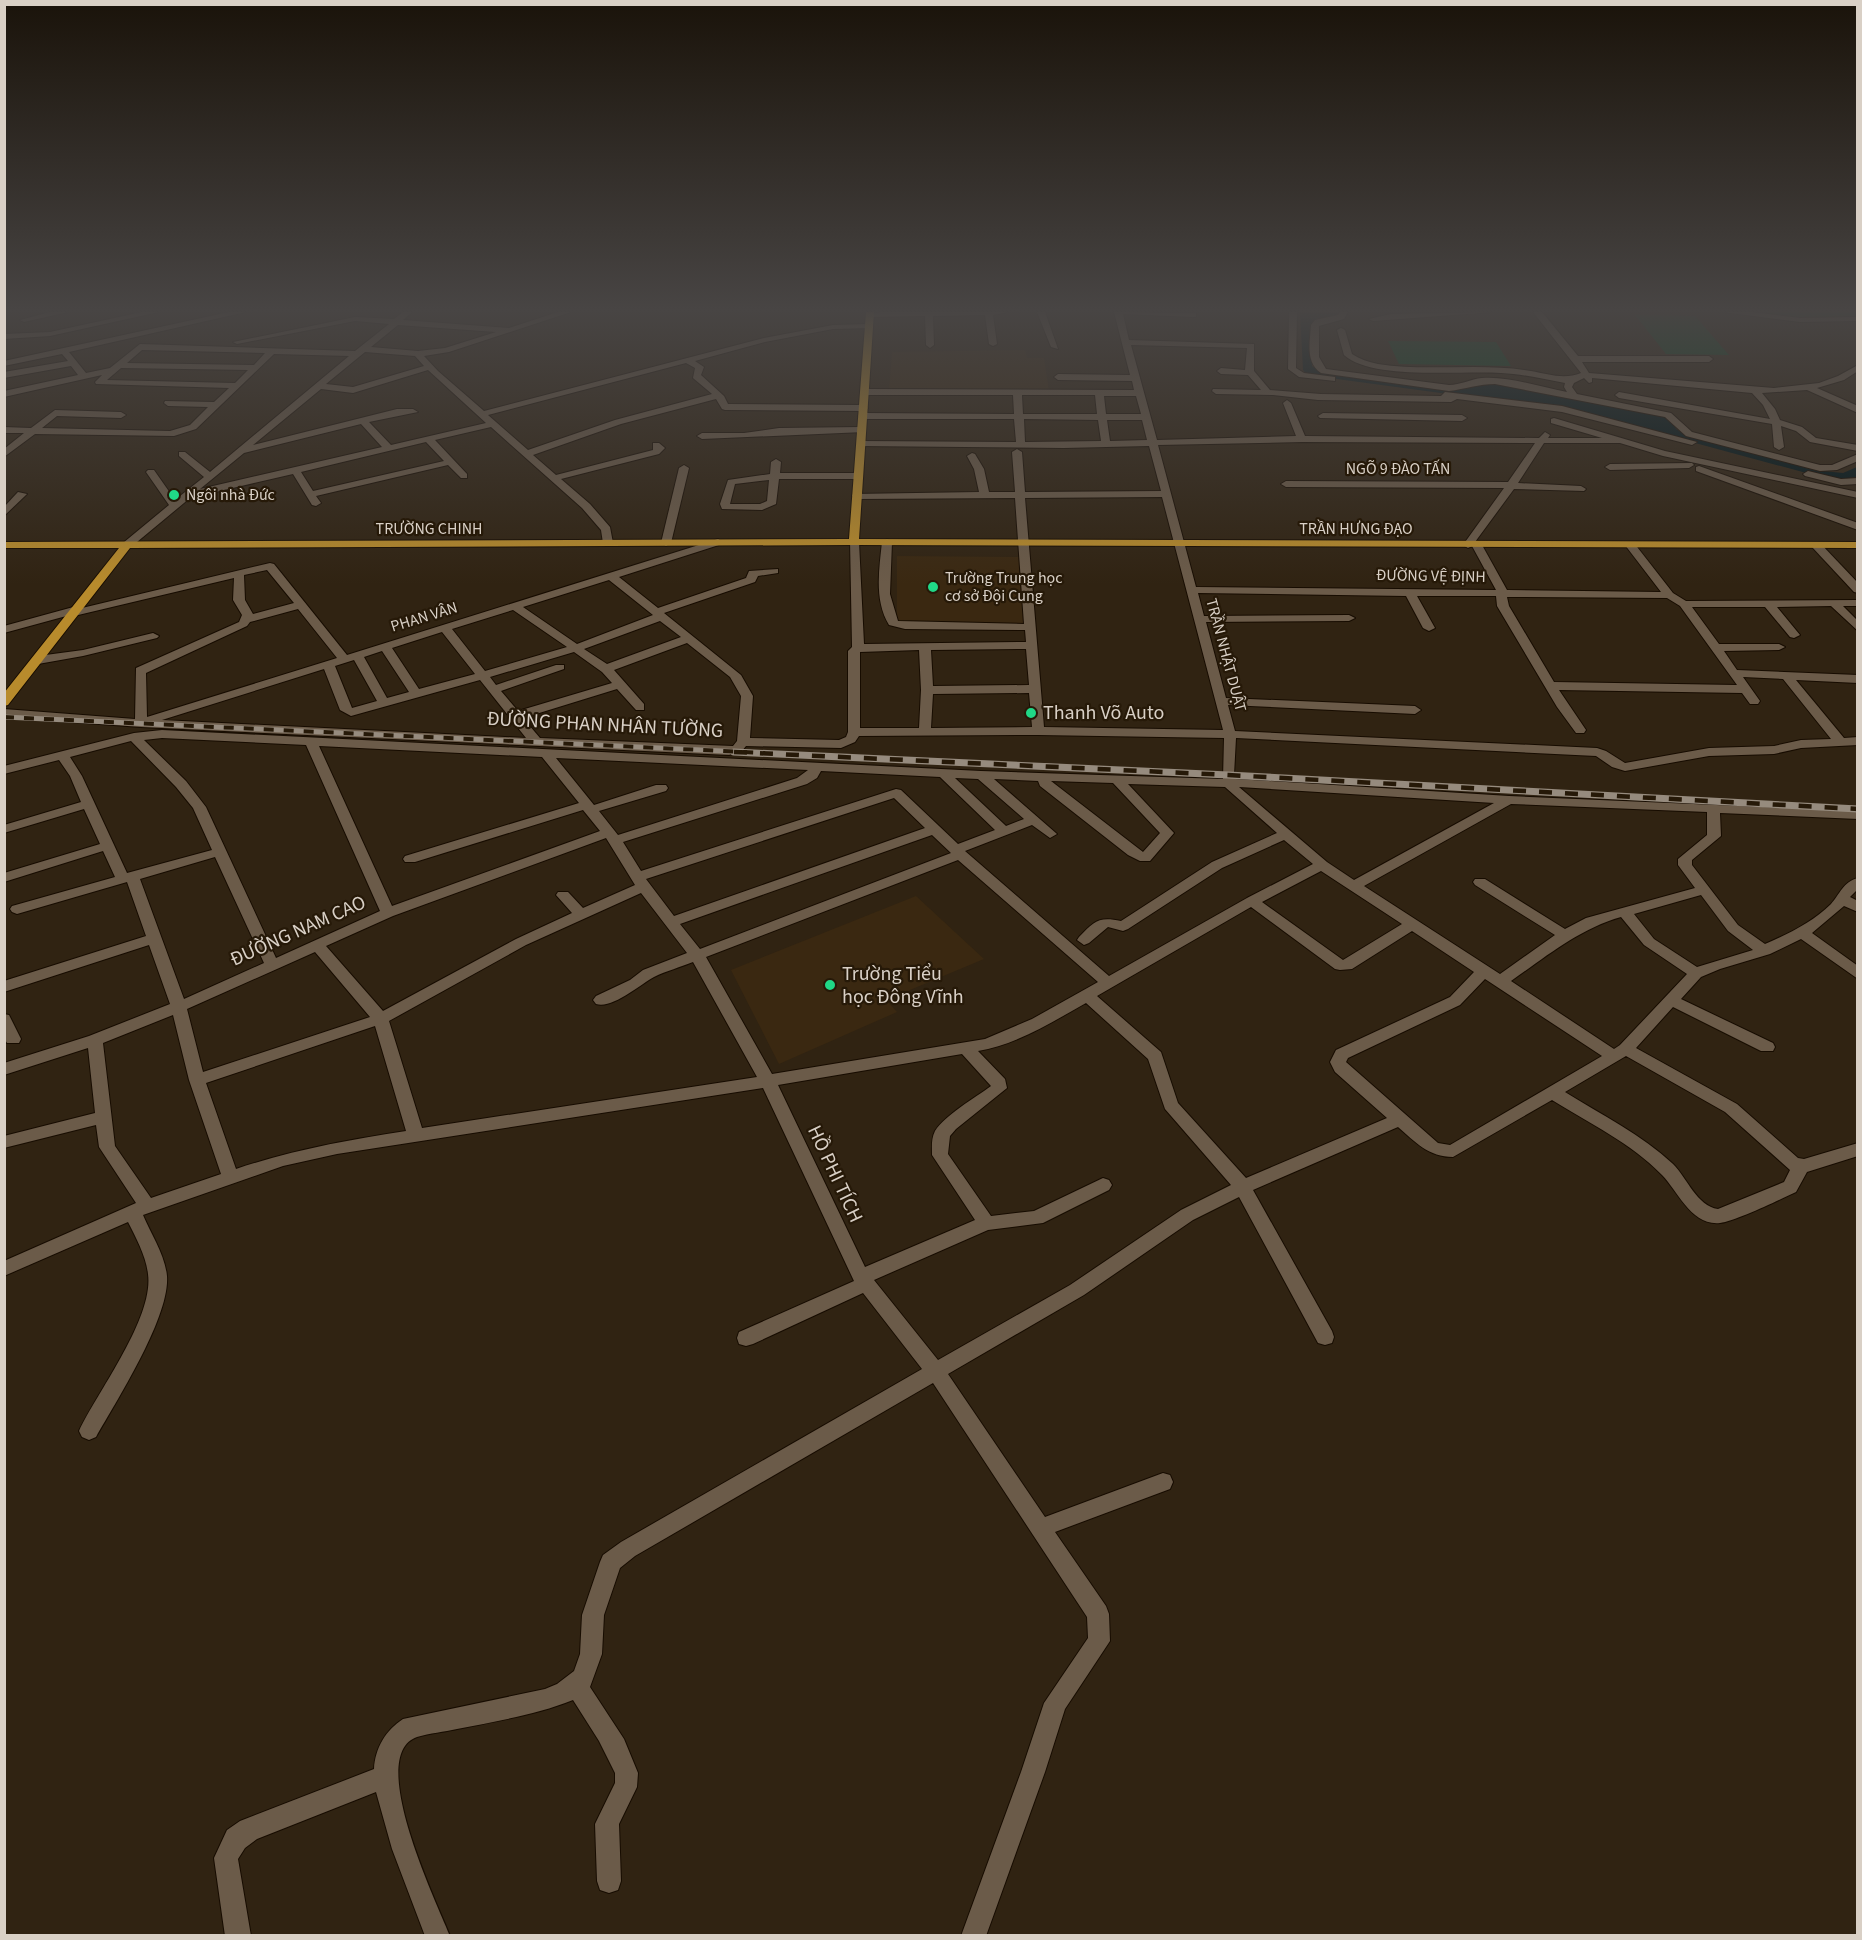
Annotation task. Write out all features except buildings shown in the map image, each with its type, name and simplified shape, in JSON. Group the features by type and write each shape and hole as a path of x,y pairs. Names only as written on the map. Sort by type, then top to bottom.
{"main road":[{"path":"854,542 864,403"},
{"name":"TRƯỜNG CHINH","path":"4,545 854,542"},
{"name":"TRẦN HƯNG ĐẠO","path":"854,542 1857,545"},
{"path":"4,702 127,545"}],"street":[{"path":"168,403 216,405"},
{"path":"4,430 181,432 193,427 219,403"},
{"path":"127,545 299,403"},
{"path":"470,403 586,506 606,529 608,543"},
{"path":"483,414 528,403"},
{"path":"526,454 618,422 691,403"},
{"path":"722,403 727,408 1018,417 1146,417"},
{"path":"1017,403 1023,543 1038,731"},
{"path":"1100,403 1106,443"},
{"name":"TRẦN NHẬT DUẬT","path":"1142,403 1230,734 1229,779"},
{"path":"1287,403 1302,439"},
{"path":"1319,403 1331,440"},
{"path":"1456,403 1471,441"},
{"path":"1499,403 1563,409 1834,481 1857,481"},
{"path":"1568,403 1472,545 1501,588 1503,606 1520,636 1580,730"},
{"path":"1606,403 1668,415 1676,419 1681,430 1689,434 1814,467 1834,468 1857,457"},
{"path":"1665,403 1794,426 1813,440 1857,448"},
{"path":"1767,403 1771,407 1776,422 1779,447"},
{"path":"1841,403 1857,410"},
{"path":"239,452 397,412 413,412"},
{"path":"4,454 55,413 121,415"},
{"path":"1323,416 1462,418"},
{"path":"363,421 388,448"},
{"path":"1554,421 1663,453 1857,495"},
{"path":"187,495 493,424"},
{"path":"699,446 704,426"},
{"path":"431,428 440,436"},
{"path":"702,436 744,436 779,431 861,430"},
{"path":"428,439 464,476"},
{"path":"860,444 1019,448 1106,443 1302,439 1618,441"},
{"path":"554,478 656,452 660,448 656,445"},
{"path":"1663,453 1689,465 1857,527"},
{"path":"182,454 209,476"},
{"path":"972,456 979,470 985,495"},
{"path":"296,470 314,499 451,462"},
{"path":"776,462 774,478 772,502 768,505 726,507 732,481 774,478 857,476"},
{"path":"1610,467 1689,465"},
{"path":"666,543 684,468"},
{"path":"151,472 174,506"},
{"name":"NGÕ 9 ĐÀO TẤN","path":"1286,484 1511,485 1581,489"},
{"path":"4,513 22,494"},
{"path":"857,496 1167,494"},
{"name":"PHAN VÂN","path":"141,723 718,542"},
{"path":"854,542 858,648"},
{"path":"887,542 884,591 887,609 893,622 905,626 1030,627"},
{"path":"1630,545 1669,595 1684,604 1754,701"},
{"path":"1816,545 1857,590"},
{"path":"4,630 270,566 301,605 351,657 384,703"},
{"path":"328,664 348,711 384,703 574,648 751,580 753,573 774,571"},
{"path":"238,572 239,600 248,615 247,619"},
{"path":"611,576 735,675 747,696 743,742"},
{"name":"ĐƯỜNG VỆ ĐỊNH","path":"1192,590 1669,595"},
{"path":"1410,592 1429,628"},
{"path":"1768,603 1794,635"},
{"path":"1834,603 1857,628"},
{"path":"1684,604 1857,603"},
{"path":"141,723 140,671 243,624 247,619 301,605"},
{"path":"514,606 606,669 640,707"},
{"path":"1200,619 1349,618"},
{"name":"HỒ PHI TÍCH","path":"445,628 612,836 640,882 698,957 768,1081 863,1281 936,1372 1095,1609 1099,1619 1099,1641 1055,1703 1033,1772 973,1935"},
{"path":"38,660 83,653 153,636"},
{"path":"606,669 689,638"},
{"path":"854,732 854,651 858,648 1031,645"},
{"path":"385,646 416,693"},
{"path":"925,731 926,646"},
{"path":"1717,648 1779,647"},
{"path":"495,689 560,667"},
{"path":"1732,673 1857,679"},
{"path":"1787,676 1840,741"},
{"path":"516,716 620,684"},
{"path":"1552,686 1744,689"},
{"path":"927,690 1035,689"},
{"path":"1221,701 1415,710"},
{"name":"ĐƯỜNG PHAN NHÂN TƯỜNG","path":"4,713 541,747 729,751 739,747 743,742 841,744 851,739 854,732 1038,731 1230,734 1597,752 1606,756 1615,765 1625,767 1709,752 1774,750 1792,746 1857,741"},
{"path":"4,770 63,757 134,737 162,734 311,742 541,747 981,775 1229,779 1509,800 1857,806"},
{"path":"134,737 181,784 199,807 272,965"},
{"path":"311,742 388,913"},
{"path":"63,757 76,776 106,846 127,877 154,938 179,1007 197,1080 230,1176"},
{"name":"ĐƯỜNG NAM CAO","path":"4,1069 95,1040 179,1007 388,913 612,836 802,781 815,772 817,766"},
{"path":"879,770 896,793 958,852 1108,984"},
{"path":"944,773 1004,832"},
{"path":"981,775 1050,834"},
{"path":"1043,777 1045,783 1133,852 1145,858 1167,832 1115,778"},
{"path":"1229,779 1232,788 1322,865 1500,982 1620,1053 1731,1108 1788,1161 1801,1166 1857,1149"},
{"path":"410,859 661,788"},
{"path":"197,1080 381,1019 521,942 581,915 640,882 896,793"},
{"path":"1354,886 1476,816 1509,800"},
{"path":"1710,802 1857,815"},
{"path":"1710,802 1715,822 1714,836 1684,861 1733,928 1765,951"},
{"path":"4,829 88,804"},
{"path":"601,1000 635,984 648,974 698,957 1034,820"},
{"path":"670,922 936,829"},
{"path":"1084,940 1102,924 1111,922 1123,926 1217,865 1286,834"},
{"path":"4,878 106,846"},
{"path":"17,909 219,852"},
{"path":"4,1269 140,1209 230,1176 282,1160 416,1135 768,1081 988,1044 1038,1023 1252,901 1322,865"},
{"path":"1480,882 1565,935"},
{"path":"1484,971 1455,1001 1340,1056 1338,1062 1341,1068 1432,1147 1442,1151 1453,1151 1620,1053 1696,973 1715,965 1765,951 1802,933 1851,903 1849,888 1857,882"},
{"path":"1500,982 1565,935 1591,921 1704,890"},
{"path":"563,895 581,915"},
{"path":"1252,901 1343,966 1412,924"},
{"path":"1624,911 1649,942 1696,973"},
{"path":"1802,933 1857,974"},
{"path":"4,987 154,938"},
{"path":"317,945 381,1019 416,1135"},
{"path":"1087,995 1155,1056 1171,1105 1179,1117 1243,1187 1325,1337"},
{"path":"1671,1000 1767,1047"},
{"path":"4,1019 14,1039"},
{"path":"89,1431 140,1337 157,1286 157,1271 140,1209 107,1147 95,1040"},
{"path":"965,1048 999,1083 999,1088 950,1125 942,1134 940,1155 986,1223"},
{"path":"1552,1092 1642,1149 1669,1171 1700,1208 1712,1215 1719,1216 1790,1187 1801,1166"},
{"path":"4,1142 104,1117"},
{"path":"438,1935 392,1810 386,1764 391,1745 400,1733 411,1727 545,1700 565,1692 583,1678 591,1654 593,1615 611,1562 1077,1290 1187,1215 1243,1187 1400,1119"},
{"path":"746,1338 986,1223 1037,1218 1103,1185"},
{"path":"1041,1528 1163,1482"},
{"path":"575,1684 611,1740 627,1773 623,1792 607,1824 609,1881"},
{"path":"238,1935 226,1858 236,1839 249,1830 386,1776"}],"shaded area":[{"path":"1511,403 1592,403 1670,418 1676,429 1688,436 1813,470 1843,473 1857,467 1857,477 1832,480 1581,412"},
{"path":"897,556 1021,557 1026,624 897,621"},
{"name":"Trường Tiểu học Đông Vĩnh","path":"916,896 984,959 886,1000 897,1012 779,1064 731,970"}],"railway":[{"path":"4,717 765,753"},
{"path":"734,752 1228,775 1858,809"}],"place":[{"name":"Ngôi nhà Đức","path":"174,495"},
{"name":"Trường Trung học cơ sở Đội Cung","path":"933,587"},
{"name":"Thanh Võ Auto","path":"1031,713"},
{"name":"Trường Tiểu học Đông Vĩnh","path":"830,985"}]}
